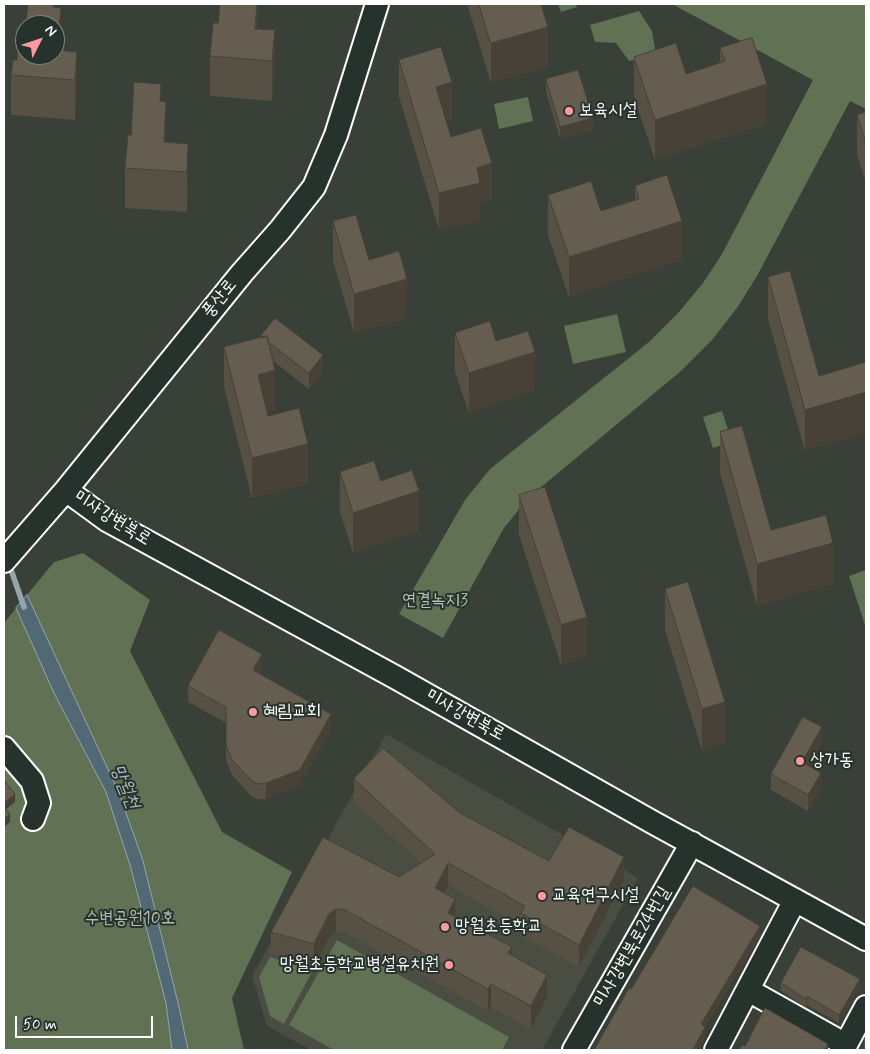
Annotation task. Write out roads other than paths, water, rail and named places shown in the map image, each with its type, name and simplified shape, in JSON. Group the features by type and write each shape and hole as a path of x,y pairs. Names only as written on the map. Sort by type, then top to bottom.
{"street":[{"name":"풍산로","path":"4,561 66,490 314,187 336,135 378,4"},
{"name":"미사강변북로","path":"66,490 106,520 394,677 866,939"},
{"path":"4,748 32,781 39,803 33,819"},
{"name":"미사강변북로24번길","path":"574,1050 692,843"},
{"path":"716,1050 795,900"},
{"path":"748,990 844,1048 866,1007"}],"water":[{"name":"망월천","path":"27,595 119,793 143,861 188,1050 172,1050 166,1003 130,865 106,792 54,693 16,608"}],"waterway":[{"name":"망월천","path":"9,564 24,607"}],"place":[{"name":"보육시설","path":"569,111"},
{"name":"혜림교회","path":"253,712"},
{"name":"상가동","path":"800,761"},
{"name":"교육연구시설","path":"542,896"},
{"name":"망월초등학교","path":"445,927"},
{"name":"망월초등학교병설유치원","path":"449,965"}],"park label":[{"name":"연결녹지3","path":"435,601"},
{"name":"수변공원10호","path":"130,919"}]}
